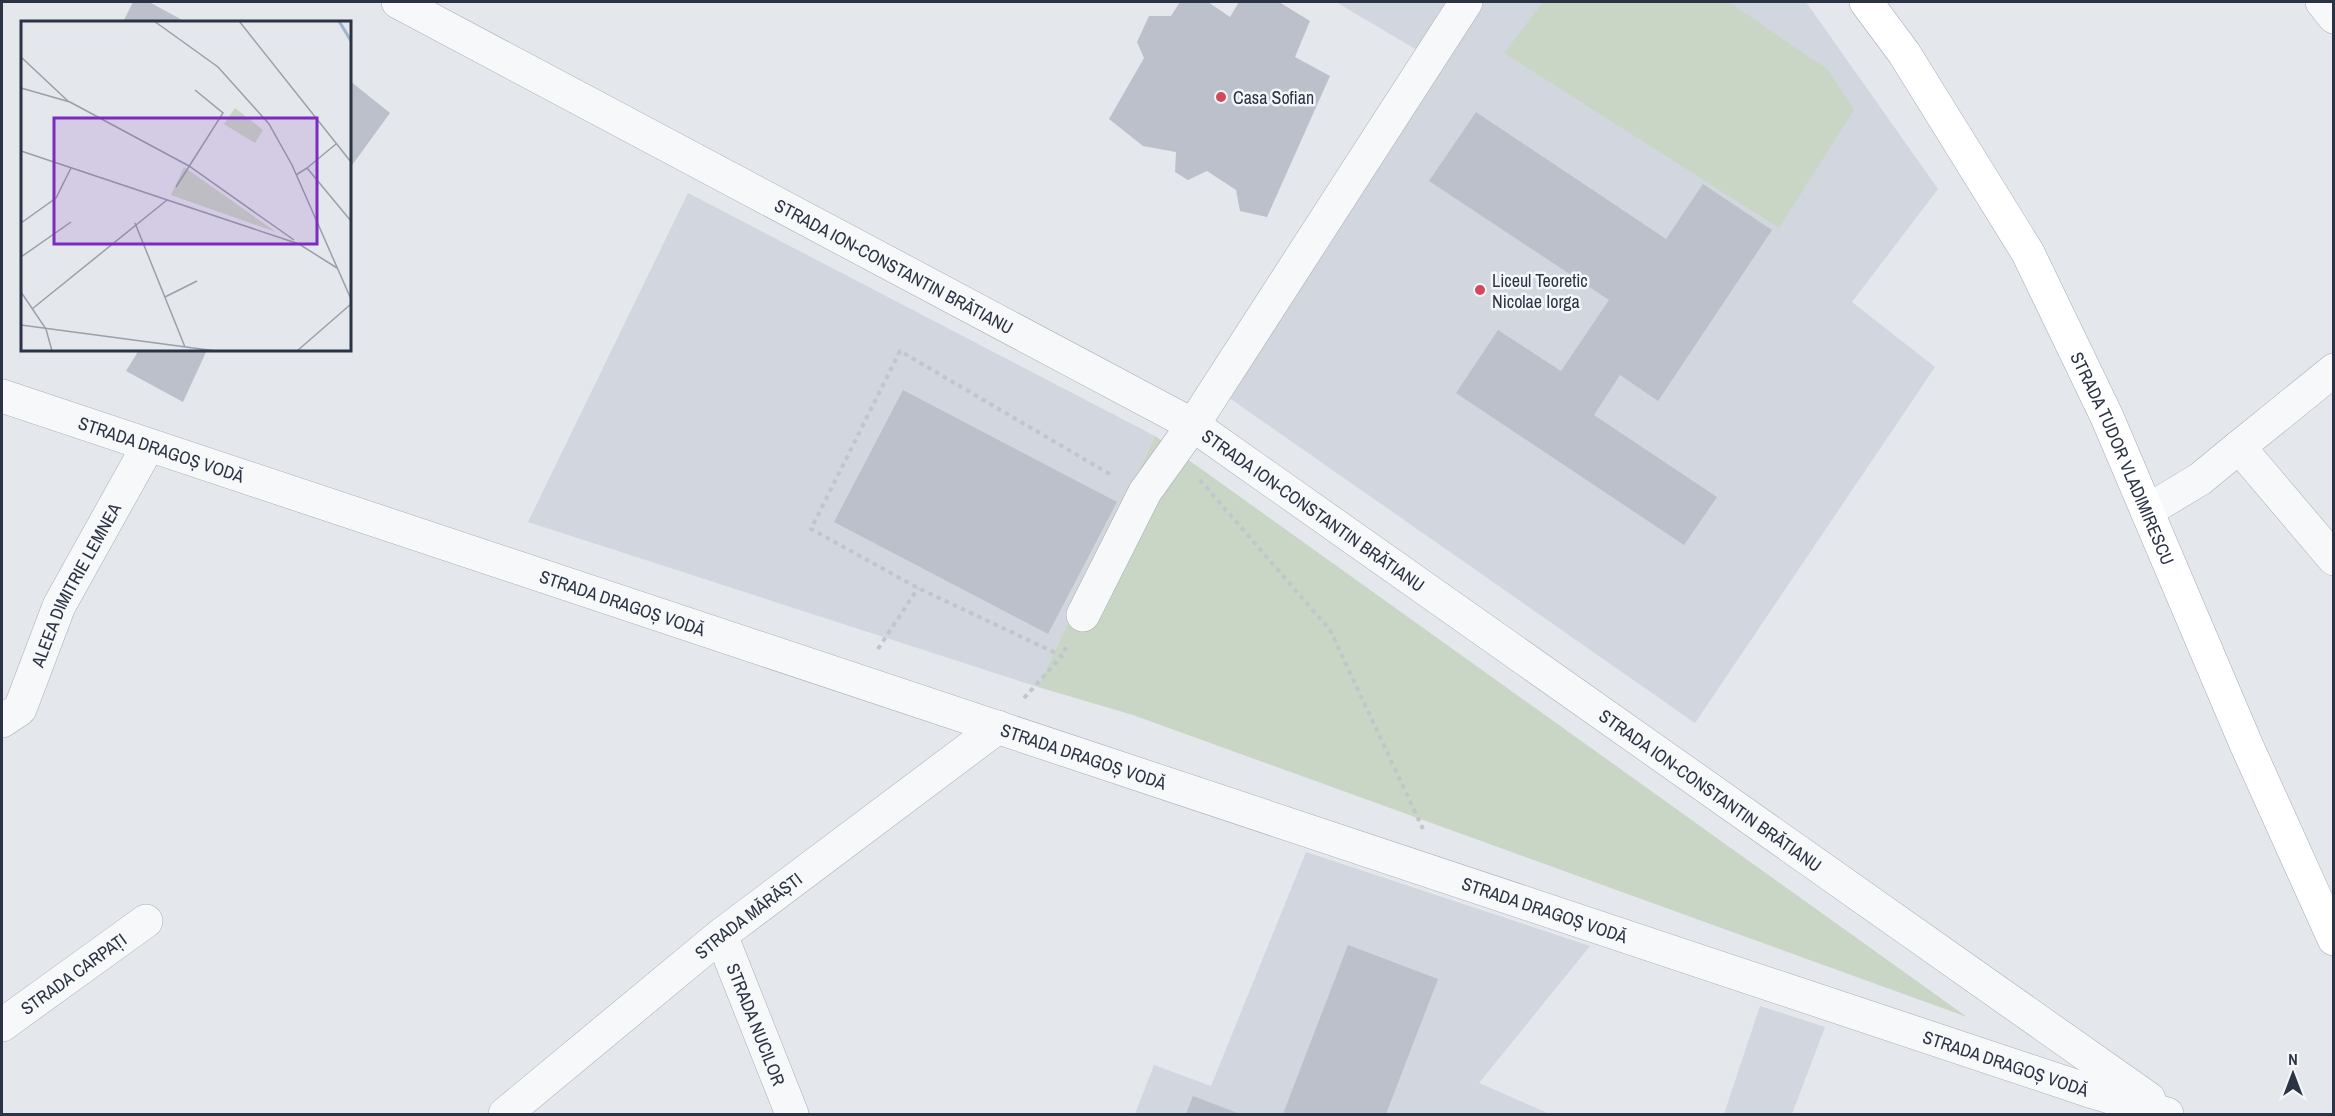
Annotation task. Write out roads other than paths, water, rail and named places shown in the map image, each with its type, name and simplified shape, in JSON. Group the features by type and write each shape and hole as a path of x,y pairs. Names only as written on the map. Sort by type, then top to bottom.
{"main road":[{"name":"STRADA TUDOR VLADIMIRESCU","path":"1866,2 1904,53 2028,253 2107,417 2246,744 2334,939"}],"street":[{"name":"STRADA ION-CONSTANTIN BRĂTIANU","path":"398,2 1184,438 2169,1114"},
{"path":"1083,615 1144,494 1184,438 1466,2"},
{"path":"2322,2 2334,17"},
{"path":"2148,511 2200,479 2334,370"},
{"name":"STRADA DRAGOȘ VODĂ","path":"2,396 858,679 2093,1092 2169,1114"},
{"name":"ALEEA DIMITRIE LEMNEA","path":"2,721 20,709 59,606 148,446"},
{"path":"2239,447 2334,559"},
{"name":"STRADA MĂRĂȘTI","path":"506,1114 721,934 998,727"},
{"name":"STRADA CARPAȚI","path":"2,1025 146,921"},
{"name":"STRADA NUCILOR","path":"721,934 792,1114"}],"place":[{"name":"Casa Sofian","path":"1221,97"},
{"name":"Liceul Teoretic Nicolae Iorga","path":"1480,290"}]}
